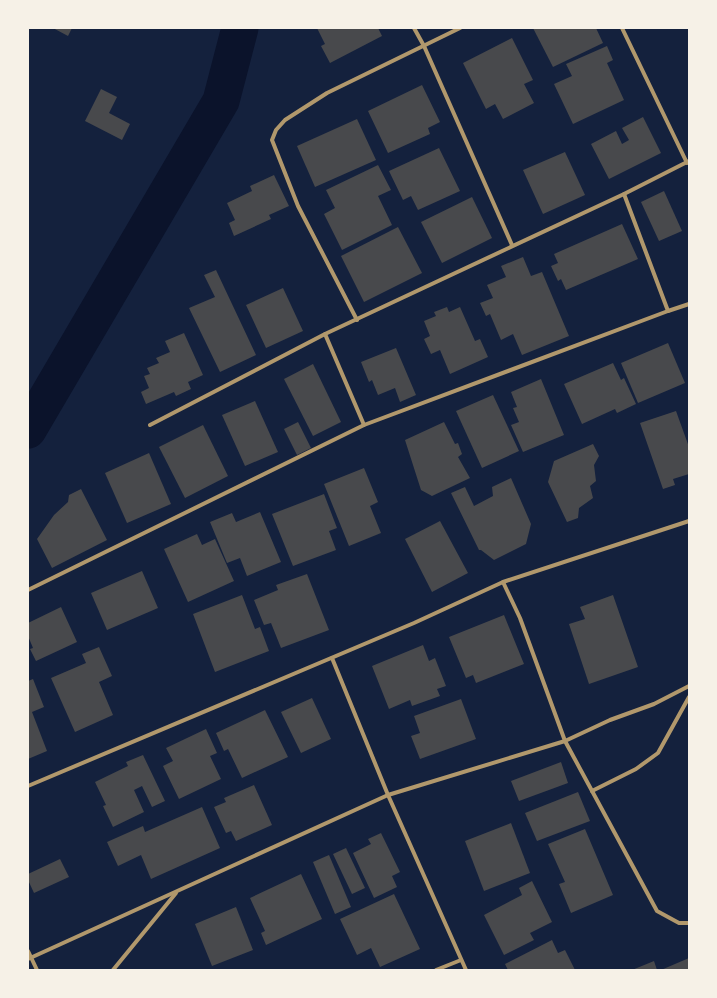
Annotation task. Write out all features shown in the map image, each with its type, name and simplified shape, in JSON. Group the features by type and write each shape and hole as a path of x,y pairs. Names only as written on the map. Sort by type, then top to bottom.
{"street":[{"path":"414,28 424,46 512,245"},
{"path":"357,320 298,206 272,140 276,130 285,120 327,93 460,28"},
{"path":"150,425 326,334 512,245 624,194 688,162 622,28"},
{"path":"624,194 668,311"},
{"path":"28,590 364,425 689,304"},
{"path":"326,334 364,425"},
{"path":"28,786 414,623 503,582 689,520"},
{"path":"503,582 520,618 565,741 657,911 679,923 689,923"},
{"path":"332,658 388,795 466,970"},
{"path":"29,959 388,795 565,741 610,720 654,704 689,686"},
{"path":"592,790 636,769 658,753 689,697"},
{"path":"113,970 176,892"},
{"path":"28,951 29,959 37,970"},
{"path":"436,970 461,960"}],"building":[{"path":"53,28 72,28 68,36"},
{"path":"317,28 378,28 382,36 330,63 321,46 325,44"},
{"path":"533,28 596,28 603,43 553,67"},
{"path":"512,38 533,80 524,84 534,103 503,119 495,104 486,109 463,63"},
{"path":"607,46 613,60 607,63 624,100 573,124 554,84 572,76 566,64"},
{"path":"422,85 440,122 428,128 430,134 388,153 368,111"},
{"path":"101,89 117,97 109,113 130,124 122,140 85,121"},
{"path":"643,117 661,153 609,179 591,144 616,131 622,144 629,140 622,128"},
{"path":"357,119 376,160 315,187 297,146"},
{"path":"439,148 460,191 418,210 411,196 403,200 389,171"},
{"path":"565,152 585,195 543,214 523,170"},
{"path":"378,165 391,190 378,196 392,225 342,250 324,214 335,208 326,190"},
{"path":"274,175 289,206 269,215 271,219 234,236 229,223 235,220 227,203 252,191 250,186"},
{"path":"664,191 682,231 659,241 641,202"},
{"path":"472,197 492,238 442,263 421,222"},
{"path":"622,224 638,259 566,290 561,279 558,281 551,266 558,263 554,254"},
{"path":"398,227 422,273 364,302 341,256"},
{"path":"523,257 531,276 542,272 569,336 522,355 513,334 501,340 490,314 486,316 480,303 493,298 487,285 506,277 501,266"},
{"path":"216,270 256,355 220,372 189,308 215,297 204,275"},
{"path":"283,288 303,331 266,348 246,305"},
{"path":"447,307 449,312 460,307 475,341 480,339 488,357 450,374 440,350 431,354 424,339 430,336 424,321 436,316 434,312"},
{"path":"184,333 203,375 188,382 191,389 176,396 174,392 146,404 141,392 149,388 144,376 150,374 147,368 159,363 156,358 170,352 165,341"},
{"path":"668,343 685,383 638,403 621,363"},
{"path":"396,348 416,395 400,402 395,388 378,395 372,380 369,382 361,362"},
{"path":"613,363 621,380 624,378 636,404 617,413 615,409 582,424 564,384"},
{"path":"313,364 341,422 313,436 284,379"},
{"path":"541,379 564,435 523,452 511,425 519,422 513,408 517,407 511,392"},
{"path":"493,395 519,451 482,468 456,411"},
{"path":"255,401 278,452 245,466 222,415"},
{"path":"676,411 689,447 689,474 673,479 675,485 663,489 640,423"},
{"path":"298,422 311,448 297,455 284,429"},
{"path":"444,422 455,444 458,443 462,454 458,457 470,478 432,496 421,490 405,440"},
{"path":"203,425 228,476 185,498 159,447"},
{"path":"593,444 599,456 594,465 596,481 590,486 593,498 579,508 578,518 567,522 548,482 554,461"},
{"path":"149,453 171,504 127,523 105,473"},
{"path":"364,468 378,502 370,506 381,533 349,546 324,484"},
{"path":"511,478 531,524 526,544 494,560 479,550 451,493 465,487 474,506 493,496 492,487"},
{"path":"81,489 107,540 52,568 37,539 54,515 68,502 69,495"},
{"path":"324,494 337,528 329,531 336,550 293,566 272,514"},
{"path":"260,512 281,562 247,576 240,558 227,563 210,522 232,513 236,522"},
{"path":"440,521 468,573 432,592 405,539"},
{"path":"197,534 202,545 215,539 234,581 188,602 164,549"},
{"path":"142,571 158,608 107,630 91,593"},
{"path":"307,574 329,630 281,648 271,623 264,625 254,600 278,590 276,585"},
{"path":"242,595 255,629 260,627 269,651 215,672 193,614"},
{"path":"613,595 638,667 589,684 569,624 585,619 580,607"},
{"path":"61,607 77,642 36,661 30,649 33,648 28,636 28,623"},
{"path":"504,615 524,664 476,683 473,675 466,678 449,637"},
{"path":"423,645 429,661 435,658 446,686 437,689 440,696 412,706 410,700 389,709 372,666"},
{"path":"99,647 112,676 99,682 113,715 75,732 51,678 86,663 82,654"},
{"path":"33,679 44,707 32,712 47,751 28,759 28,681"},
{"path":"312,698 331,739 301,753 281,712"},
{"path":"461,699 476,739 420,759 411,736 420,733 414,716"},
{"path":"265,710 288,757 242,778 228,749 224,751 216,733"},
{"path":"206,729 217,753 210,756 221,779 179,799 163,766 173,761 166,748"},
{"path":"143,755 165,801 152,807 142,786 134,790 144,812 113,827 103,806 106,805 95,782 128,766 126,762"},
{"path":"561,762 568,783 519,801 511,781"},
{"path":"254,785 272,825 236,841 231,831 226,833 214,807 226,802 224,798"},
{"path":"578,792 590,821 537,841 525,813"},
{"path":"202,807 220,848 151,879 141,855 118,866 107,842 143,826 145,832"},
{"path":"511,823 530,873 484,891 465,841"},
{"path":"585,829 613,895 571,913 559,884 565,882 548,844"},
{"path":"381,833 400,872 392,876 397,887 374,898 353,853 371,844 368,839"},
{"path":"346,848 365,888 352,894 333,854"},
{"path":"329,855 351,907 335,914 313,862"},
{"path":"60,859 69,877 34,893 28,880 28,874"},
{"path":"301,874 322,919 266,945 261,933 265,931 250,898"},
{"path":"532,881 552,922 530,933 534,940 504,955 484,915 522,895 519,888"},
{"path":"394,894 420,949 380,967 371,948 357,955 340,919"},
{"path":"236,907 253,950 212,966 195,924"},
{"path":"552,940 558,953 565,950 575,970 508,970 505,964"},
{"path":"689,958 689,970 661,970"},
{"path":"654,961 657,970 632,970"}],"waterway":[{"path":"28,430 221,101 240,28"}]}
